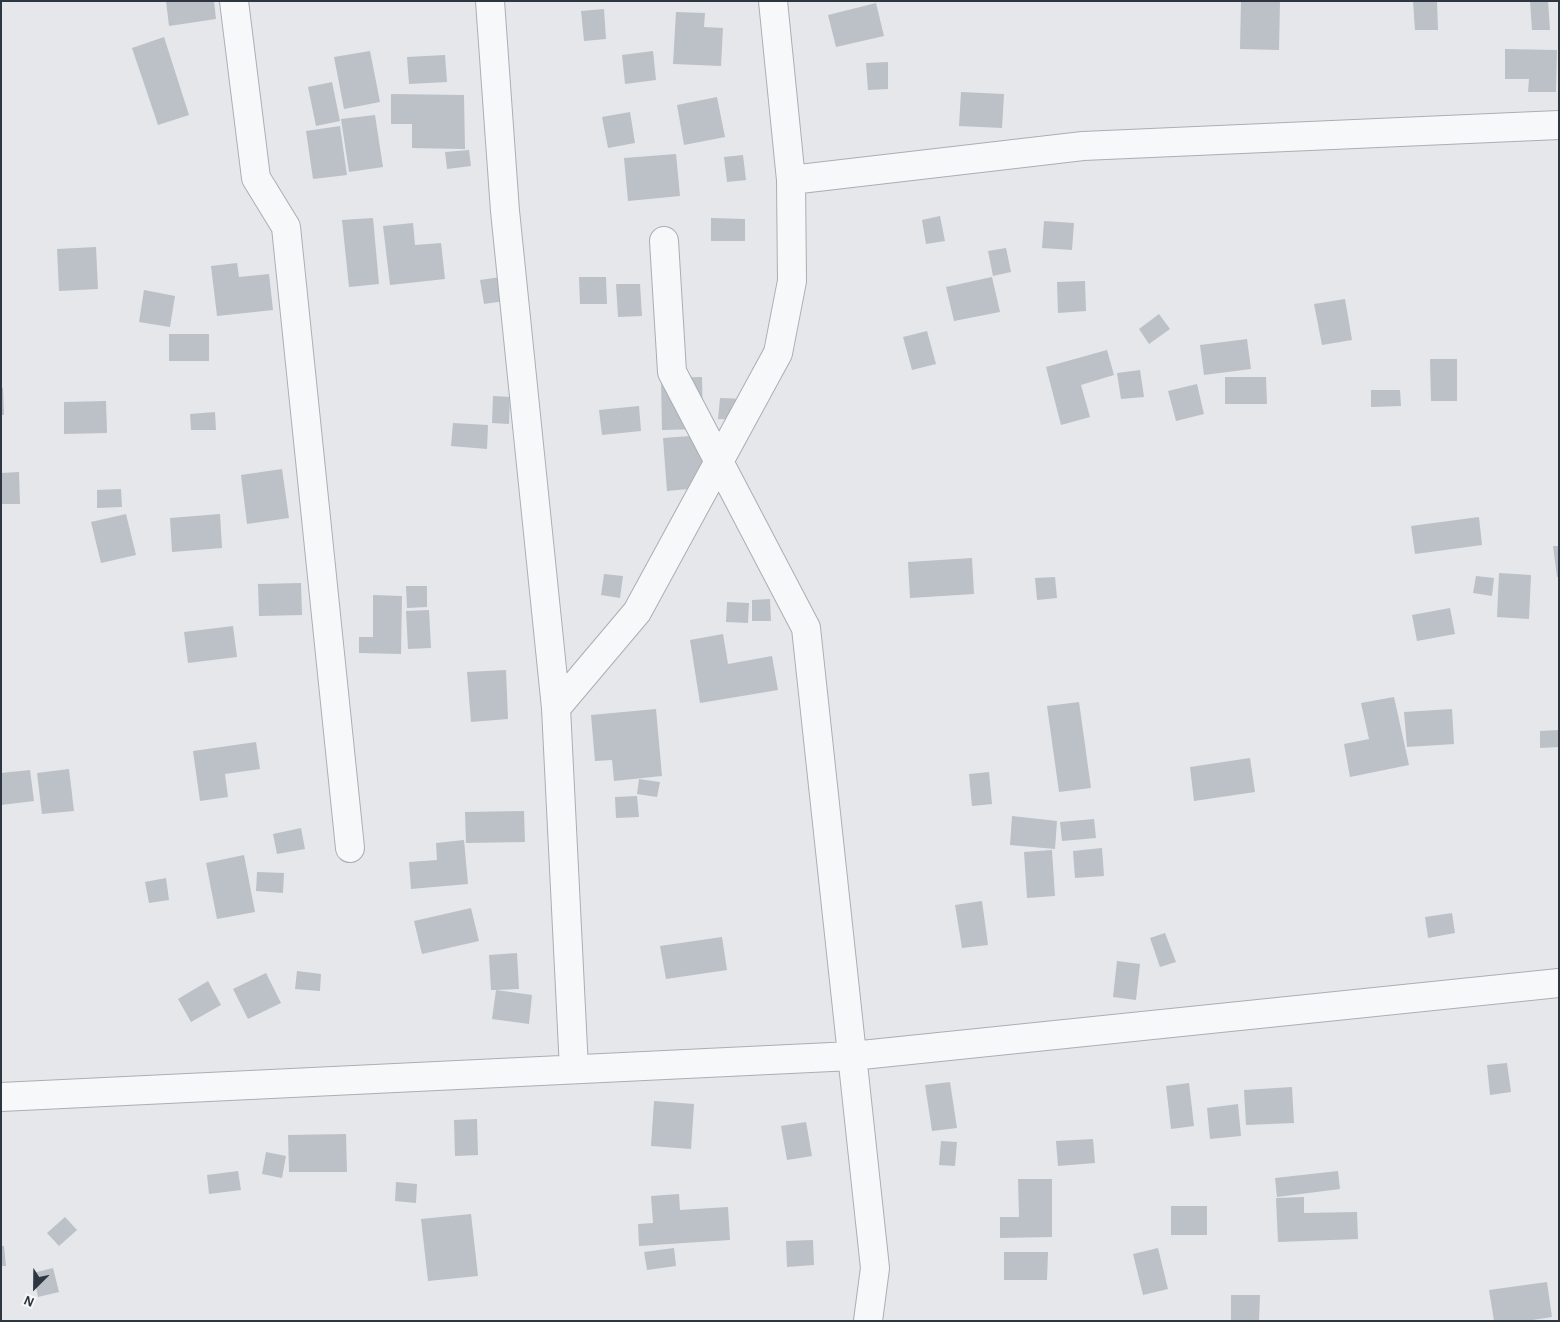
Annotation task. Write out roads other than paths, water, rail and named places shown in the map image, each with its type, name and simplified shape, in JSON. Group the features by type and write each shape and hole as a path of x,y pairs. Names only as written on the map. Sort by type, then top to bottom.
{"street":[{"path":"234,1 256,178 286,227 350,848"},
{"path":"490,1 505,211 556,708 574,1069"},
{"path":"556,708 637,612 778,352 792,281 791,180 773,1"},
{"path":"791,180 1084,146 1559,126"},
{"path":"664,240 672,372 806,628 875,1268 868,1321"},
{"path":"1,1097 852,1056 1559,983"}]}
